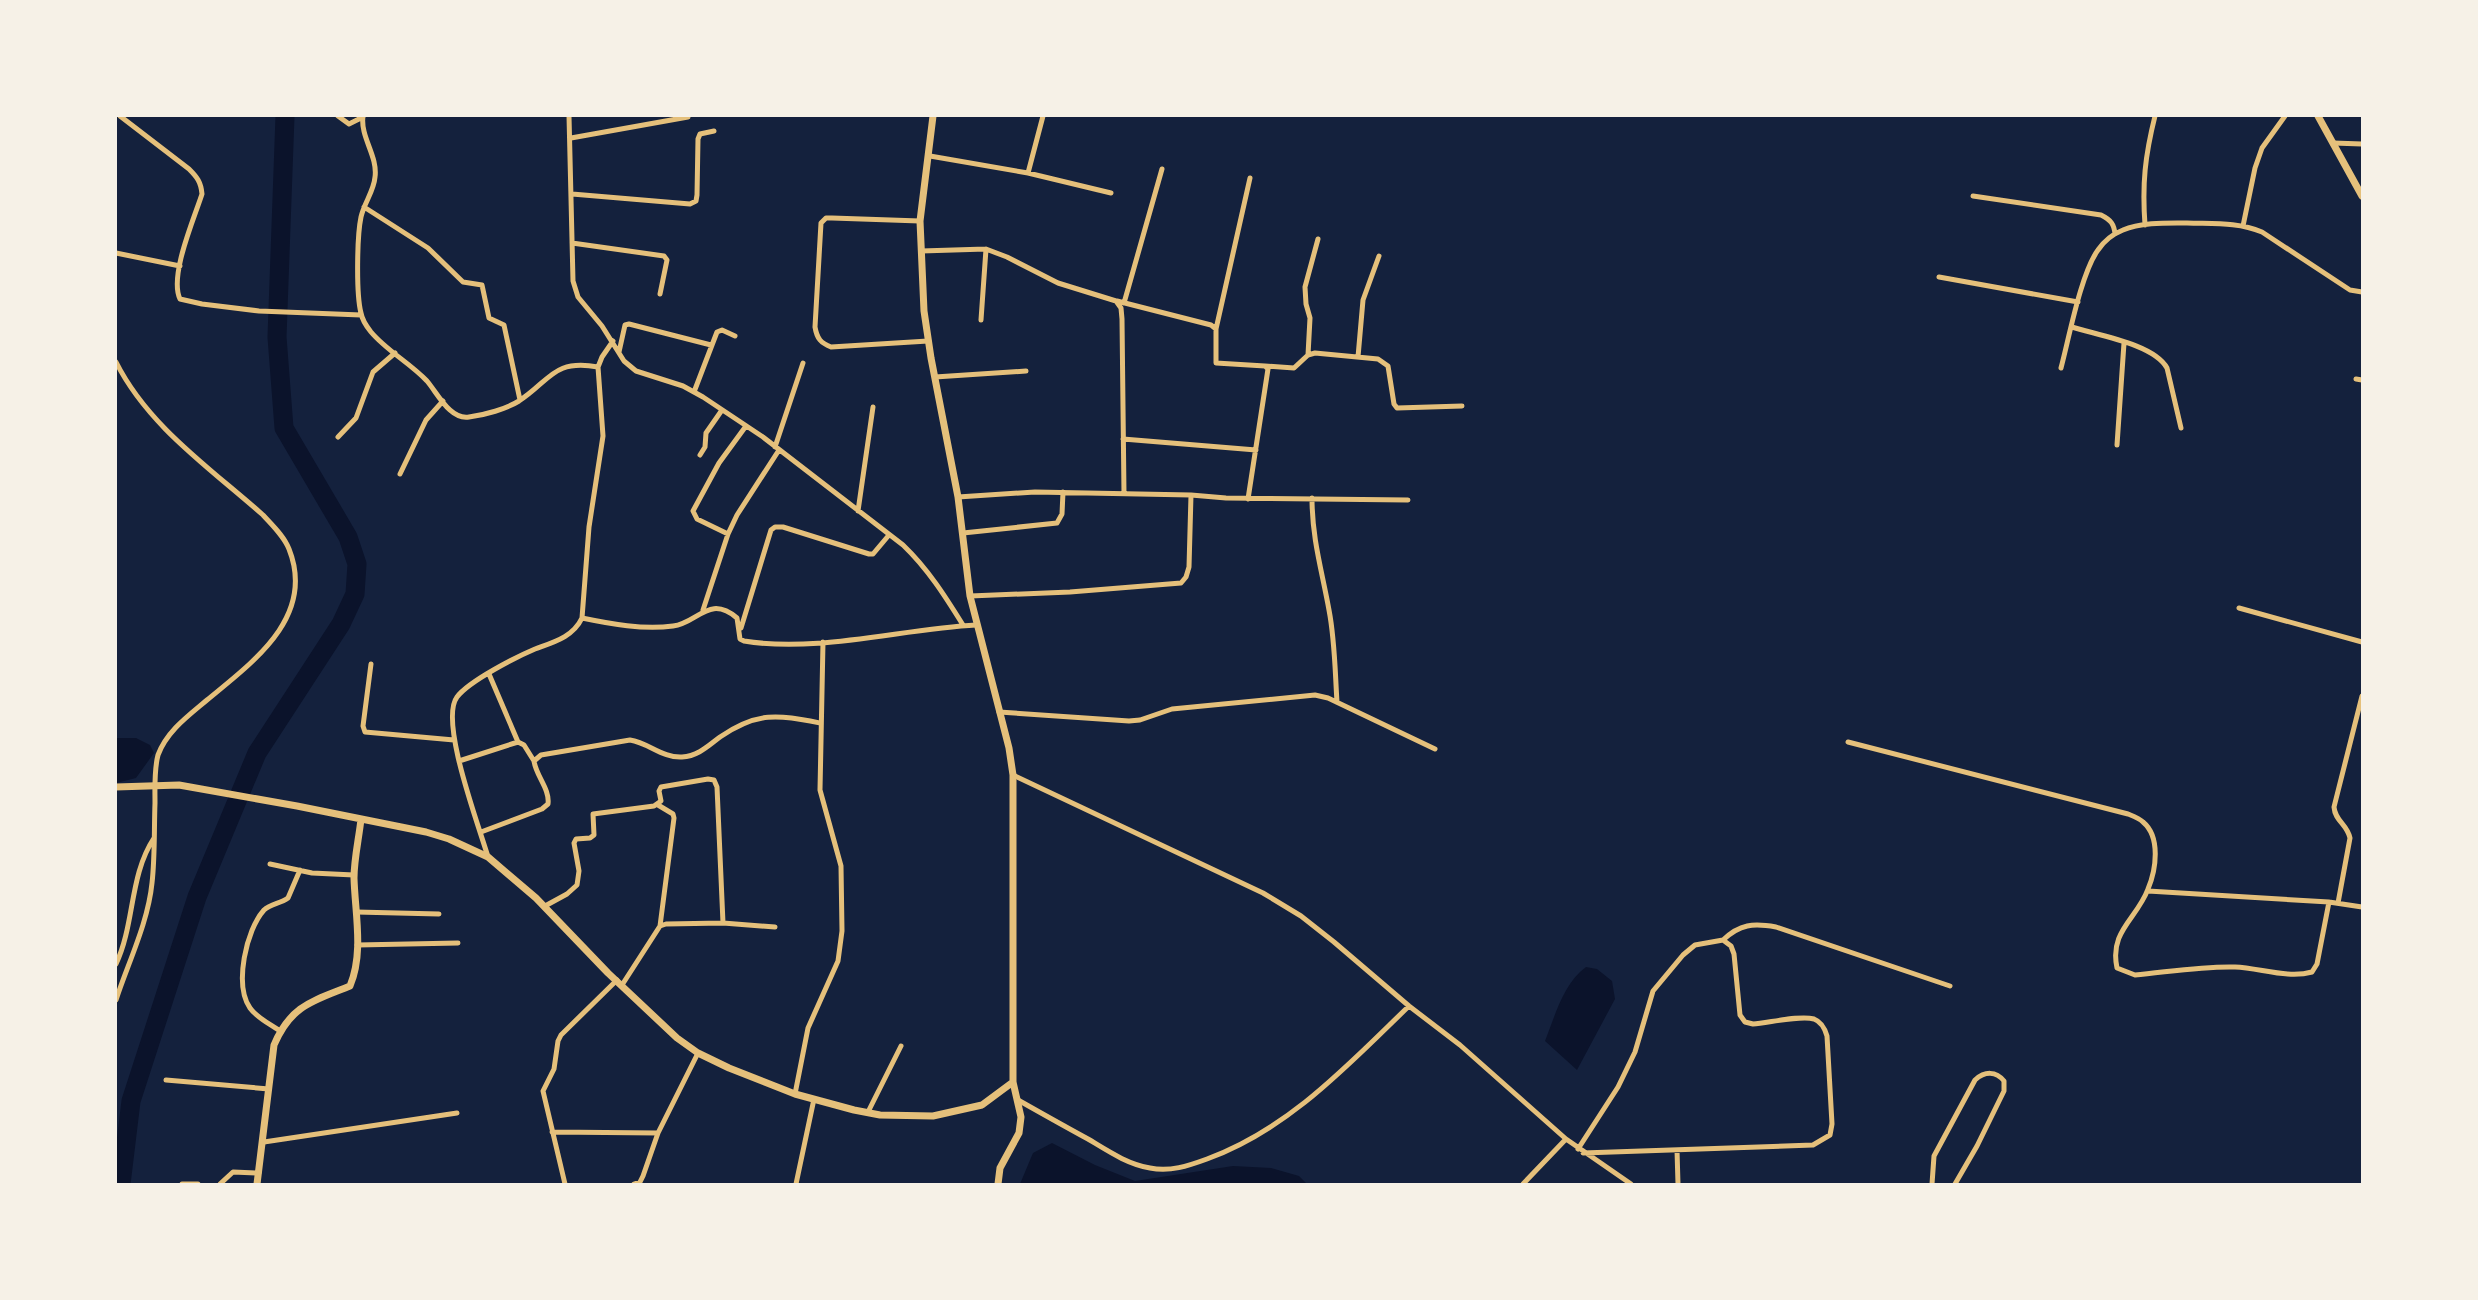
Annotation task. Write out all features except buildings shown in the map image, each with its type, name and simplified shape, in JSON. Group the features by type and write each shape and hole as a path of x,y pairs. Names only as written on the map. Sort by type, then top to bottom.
{"street":[{"path":"116,121 121,116 199,178 202,194 180,266 177,292 180,299 259,311 361,315"},
{"path":"338,116 349,124 363,116 363,125 376,169 359,234 361,315 370,331 422,376 453,414 460,418 471,417 508,406 520,400 546,378 565,368 582,364 598,367"},
{"path":"569,116 573,281 578,297 613,341 624,361 636,371 694,392 722,410 777,448 889,534 920,561 964,625"},
{"path":"933,116 920,221 928,341 958,497 970,596 1013,775 1013,1082 1021,1117 1020,1133 1000,1168 998,1185"},
{"path":"1028,173 1043,116"},
{"path":"2146,225 2144,166 2155,116"},
{"path":"2243,226 2262,148 2285,116"},
{"path":"2318,116 2362,196"},
{"path":"570,138 688,117"},
{"path":"572,194 690,204 696,201 697,195 698,139 700,134 714,131"},
{"path":"2333,143 2362,144"},
{"path":"930,156 1028,173 1111,193"},
{"path":"1124,303 1162,169"},
{"path":"1250,178 1216,329 1216,363 1294,368 1308,355 1324,353 1378,359 1388,366 1397,408 1462,406"},
{"path":"1973,196 2101,215 2110,219 2115,234"},
{"path":"364,207 428,248 463,282 482,285 489,318 504,325 520,400"},
{"path":"920,221 827,218 821,223 815,327 817,337 831,347 928,341"},
{"path":"2061,368 2078,302 2096,251 2106,240 2125,229 2175,223 2243,226 2262,232 2350,290 2362,292"},
{"path":"1308,355 1310,318 1305,288 1318,239"},
{"path":"572,243 664,256 667,260 660,294"},
{"path":"921,251 986,249 1058,284 1211,324 1216,329"},
{"path":"981,320 986,249"},
{"path":"116,253 180,266"},
{"path":"1358,357 1363,300 1379,256"},
{"path":"1939,276 2078,302"},
{"path":"1116,301 1121,309 1122,319 1124,494"},
{"path":"619,352 625,325 629,324 711,345"},
{"path":"2072,327 2148,350 2163,360 2181,428"},
{"path":"694,392 717,332 722,330 735,336"},
{"path":"488,857 459,761 454,740 452,709 456,698 489,674 527,652 569,635 582,618 589,527 603,436 598,367 613,341"},
{"path":"2117,445 2124,343"},
{"path":"338,437 356,418 373,372 395,353"},
{"path":"116,362 142,406 166,431 263,515 276,530 289,547 296,575 294,601 284,623 266,647 178,725 164,741 157,758 152,886 146,913 116,1000"},
{"path":"703,610 728,534 777,448 803,363"},
{"path":"1248,499 1268,374 1265,366"},
{"path":"935,377 1026,371"},
{"path":"400,474 426,420 443,401"},
{"path":"858,511 873,407"},
{"path":"700,455 705,447 706,433 722,410"},
{"path":"728,534 697,519 693,512 719,463 746,426"},
{"path":"1123,439 1256,450"},
{"path":"958,497 1063,492 1248,499 1408,500"},
{"path":"963,533 1057,523 1062,514 1063,492"},
{"path":"970,596 1070,592 1181,583 1189,568 1191,495"},
{"path":"1312,498 1314,546 1330,612 1334,644 1337,702"},
{"path":"739,633 771,530 775,527 783,527 869,554 873,554 889,534"},
{"path":"2239,608 2362,642"},
{"path":"582,618 627,625 675,626 685,623 703,610 717,609 733,614 740,623 740,639 748,642 823,642 976,625"},
{"path":"795,1094 808,1028 835,971 842,932 841,866 820,790 823,642"},
{"path":"371,664 363,726 365,732 454,740"},
{"path":"481,832 542,809 548,804 549,797 534,761 524,745 518,742 489,674"},
{"path":"999,712 1129,721 1172,709 1315,695 1337,702 1435,749"},
{"path":"2338,903 2350,838 2349,831 2335,816 2334,807 2362,696"},
{"path":"534,761 541,755 630,740 639,741 662,754 686,756 701,752 722,736 762,717 784,716 820,723"},
{"path":"459,761 518,742"},
{"path":"1848,742 2128,814 2143,822 2151,833 2155,848 2154,864 2148,891 2128,920 2116,944 2115,956 2117,968 2135,975 2217,967 2294,974 2312,972 2317,964 2329,902"},
{"path":"1013,775 1263,893 1301,916 1460,1045 1580,1151 1631,1185"},
{"path":"658,805 661,787 714,780 717,787 723,923"},
{"path":"116,788 179,785 361,818 449,839 488,857 545,906 619,983 677,1038 698,1053 729,1068 795,1094 868,1112 905,1117 959,1112 982,1105 1013,1082"},
{"path":"545,906 577,885 579,871 575,843 576,839 594,835 593,814 658,805 669,810 674,818 660,926 619,983 558,1041 554,1069 543,1091 565,1185"},
{"path":"257,1185 274,1045 280,1031 293,1013 306,1003 350,986 356,973 354,875 361,818"},
{"path":"116,964 129,926 140,863 154,838"},
{"path":"270,864 354,875"},
{"path":"280,1031 248,1006 241,975 260,915 269,905 288,898 300,870"},
{"path":"2148,891 2362,906"},
{"path":"356,912 439,914"},
{"path":"660,926 723,923 775,927"},
{"path":"1580,1151 1618,1087 1635,1052 1653,991 1683,955 1695,945 1723,940 1734,930 1755,923 1776,927 1950,986"},
{"path":"1580,1151 1814,1145 1830,1135 1832,1124 1828,1036 1824,1027 1817,1020 1807,1018 1753,1024 1745,1022 1740,1015 1738,1003 1734,954 1731,946 1723,940"},
{"path":"357,945 458,943"},
{"path":"1018,1100 1125,1160 1150,1168 1171,1170 1202,1161 1246,1142 1299,1109 1409,1006"},
{"path":"868,1112 901,1046"},
{"path":"634,1185 640,1182 643,1176 658,1133 698,1053"},
{"path":"1932,1185 1934,1156 1975,1080 1989,1073 1999,1075 2004,1082 2004,1091 1955,1185"},
{"path":"166,1080 269,1089"},
{"path":"796,1185 814,1100"},
{"path":"264,1142 457,1113"},
{"path":"552,1132 658,1133"},
{"path":"1523,1185 1566,1139"},
{"path":"1676,1150 1678,1185"},
{"path":"220,1185 233,1172 259,1173"},
{"path":"182,1185 198,1185"}],"water":[{"path":"116,738 136,738 150,745 154,753 136,778 116,783"},
{"path":"1586,967 1597,969 1612,981 1615,999 1577,1070 1545,1041 1566,991"},
{"path":"1052,1143 1095,1165 1135,1181 1233,1166 1271,1168 1299,1176 1307,1184 1020,1184 1033,1153"}],"waterway":[{"path":"121,1184 131,1101 197,897 257,753 341,624 355,594 357,564 348,537 284,428 277,337 285,116"}]}
